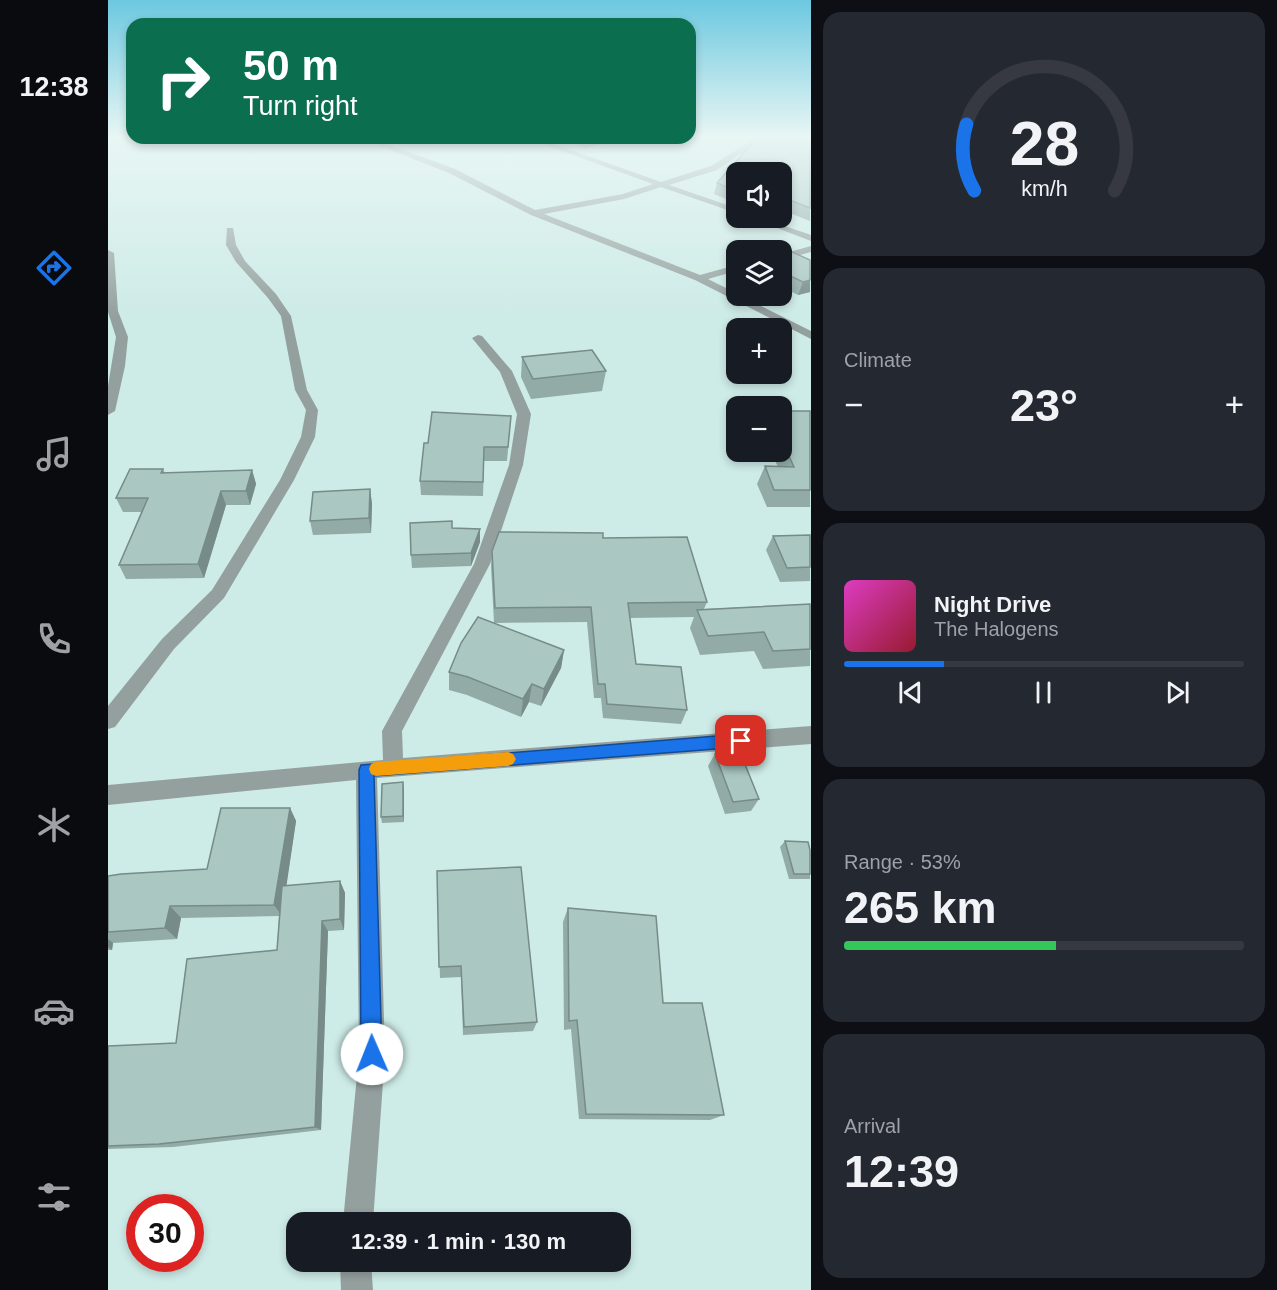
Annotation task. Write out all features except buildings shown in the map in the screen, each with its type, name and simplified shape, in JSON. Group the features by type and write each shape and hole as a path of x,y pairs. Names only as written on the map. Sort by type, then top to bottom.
{"street":[{"path":"503,197 534,213 699,278 810,336"},
{"path":"534,213 618,197"},
{"path":"700,197 726,207"},
{"path":"782,228 810,238"},
{"path":"108,721 168,644 218,594 288,480 308,437 312,410 301,390 286,316 242,262 231,244 230,230"},
{"path":"792,254 810,249"},
{"path":"108,411 119,366 122,337 112,311 109,253"},
{"path":"699,278 726,271"},
{"path":"393,768 392,731 482,564 516,465 524,414 506,371 478,338"},
{"path":"108,795 366,770 810,735"},
{"path":"359,1212 372,1054 366,770"},
{"path":"356,1272 357,1290"}],"slow traffic":[{"path":"376,769 508,759"}],"route":[{"path":"372,1054 366,770 741,741"}]}
